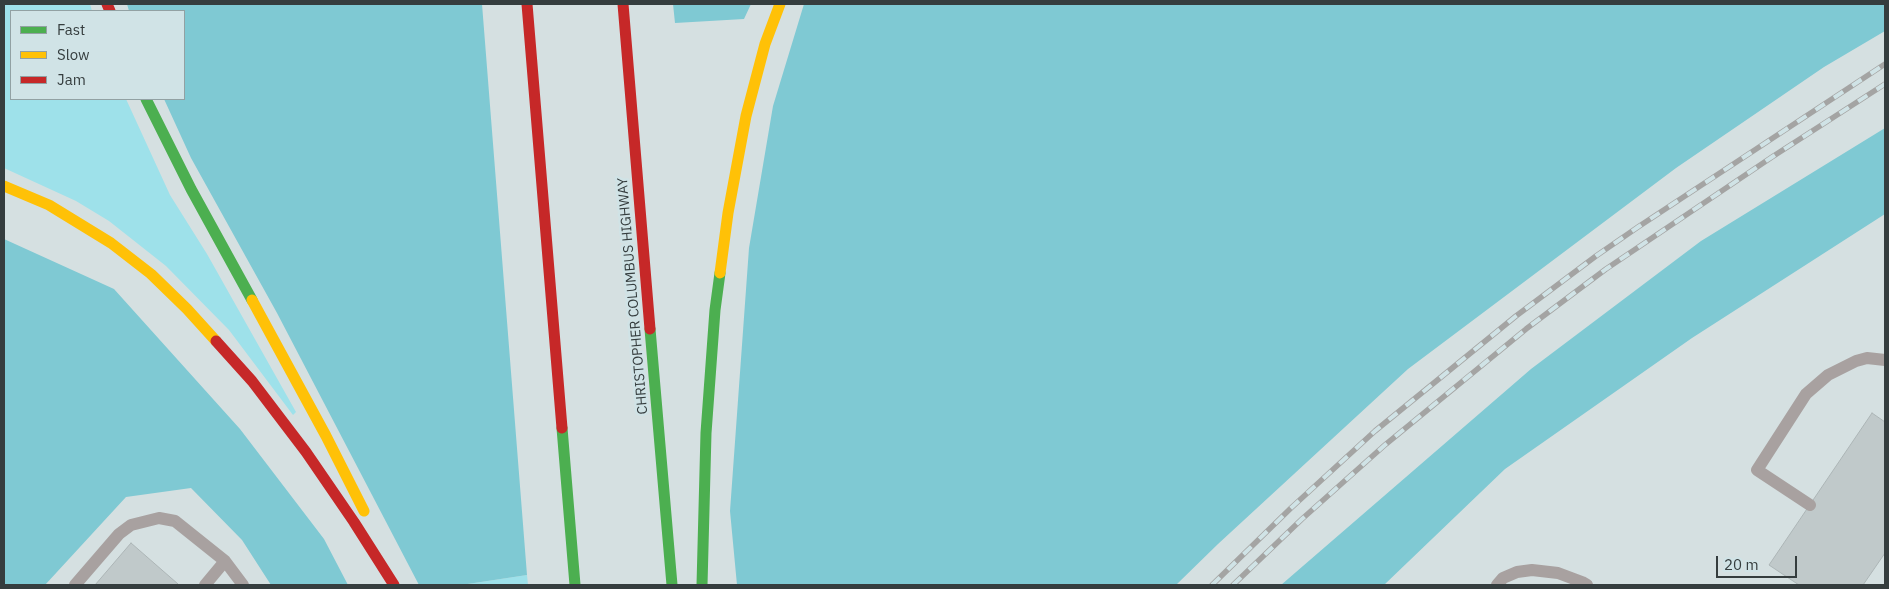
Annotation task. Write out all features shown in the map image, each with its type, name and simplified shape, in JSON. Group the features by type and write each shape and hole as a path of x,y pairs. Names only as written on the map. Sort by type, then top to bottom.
{"highway":[{"path":"527,4 575,585"},
{"name":"CHRISTOPHER COLUMBUS HIGHWAY","path":"623,4 672,585"},
{"path":"702,585 706,433 715,310 728,213 746,116 765,44 780,4"},
{"path":"146,100 191,189 326,436 373,530 396,585"},
{"path":"4,186 49,205 111,243 151,274 187,309 252,381 300,444 396,585"}],"lane":[{"path":"1810,505 1757,470 1806,394 1828,375 1856,360 1877,358 1885,360"},
{"path":"75,585 119,534 131,525 159,518 175,521 225,561 243,585"},
{"path":"205,585 225,561"},
{"path":"1497,585 1503,578 1517,572 1532,570 1558,574 1587,585"}],"shaded area":[{"path":"4,4 90,4 92,10 10,10 10,100 126,100 170,195 207,254 296,412 293,415 229,330 166,266 109,221 76,201 4,168"},
{"path":"127,4 482,4 527,575 461,585 419,585 277,313 191,158 164,100 185,100 185,10 129,10"},
{"path":"673,4 751,4 744,19 675,23"},
{"path":"804,4 1885,4 1885,31 1824,67 1676,168 1408,369 1176,585 737,585 730,511 749,248 773,106"},
{"path":"1885,128 1885,214 1692,338 1505,469 1384,585 1281,585 1531,369 1701,241"},
{"path":"4,239 114,289 240,429 324,539 348,585 271,585 242,540 191,488 126,497 45,585 4,585"},
{"path":"527,575 528,585 461,585"}],"building":[{"path":"1872,413 1885,422 1885,553 1863,585 1799,585 1769,565"},
{"path":"131,543 178,584 95,585"}],"railway":[{"path":"1212,585 1291,508 1375,431 1516,316 1638,227 1885,64"},
{"path":"1233,585 1302,519 1386,444 1526,329 1606,269 1772,157 1885,84"}],"traffic: fast":[{"path":"146,100 191,189 252,300"},
{"path":"702,585 706,433 715,310 720,273"},
{"path":"650,329 672,585"},
{"path":"562,428 575,585"}],"traffic: slow":[{"path":"720,273 728,213 746,116 765,44 780,4"},
{"path":"4,186 49,205 111,243 151,274 216,341"},
{"path":"252,300 326,436 364,511"}],"traffic: jam":[{"path":"107,4 110,10"},
{"path":"527,4 562,428"},
{"path":"623,4 650,329"},
{"path":"216,341 252,381 306,452 394,585"}]}
